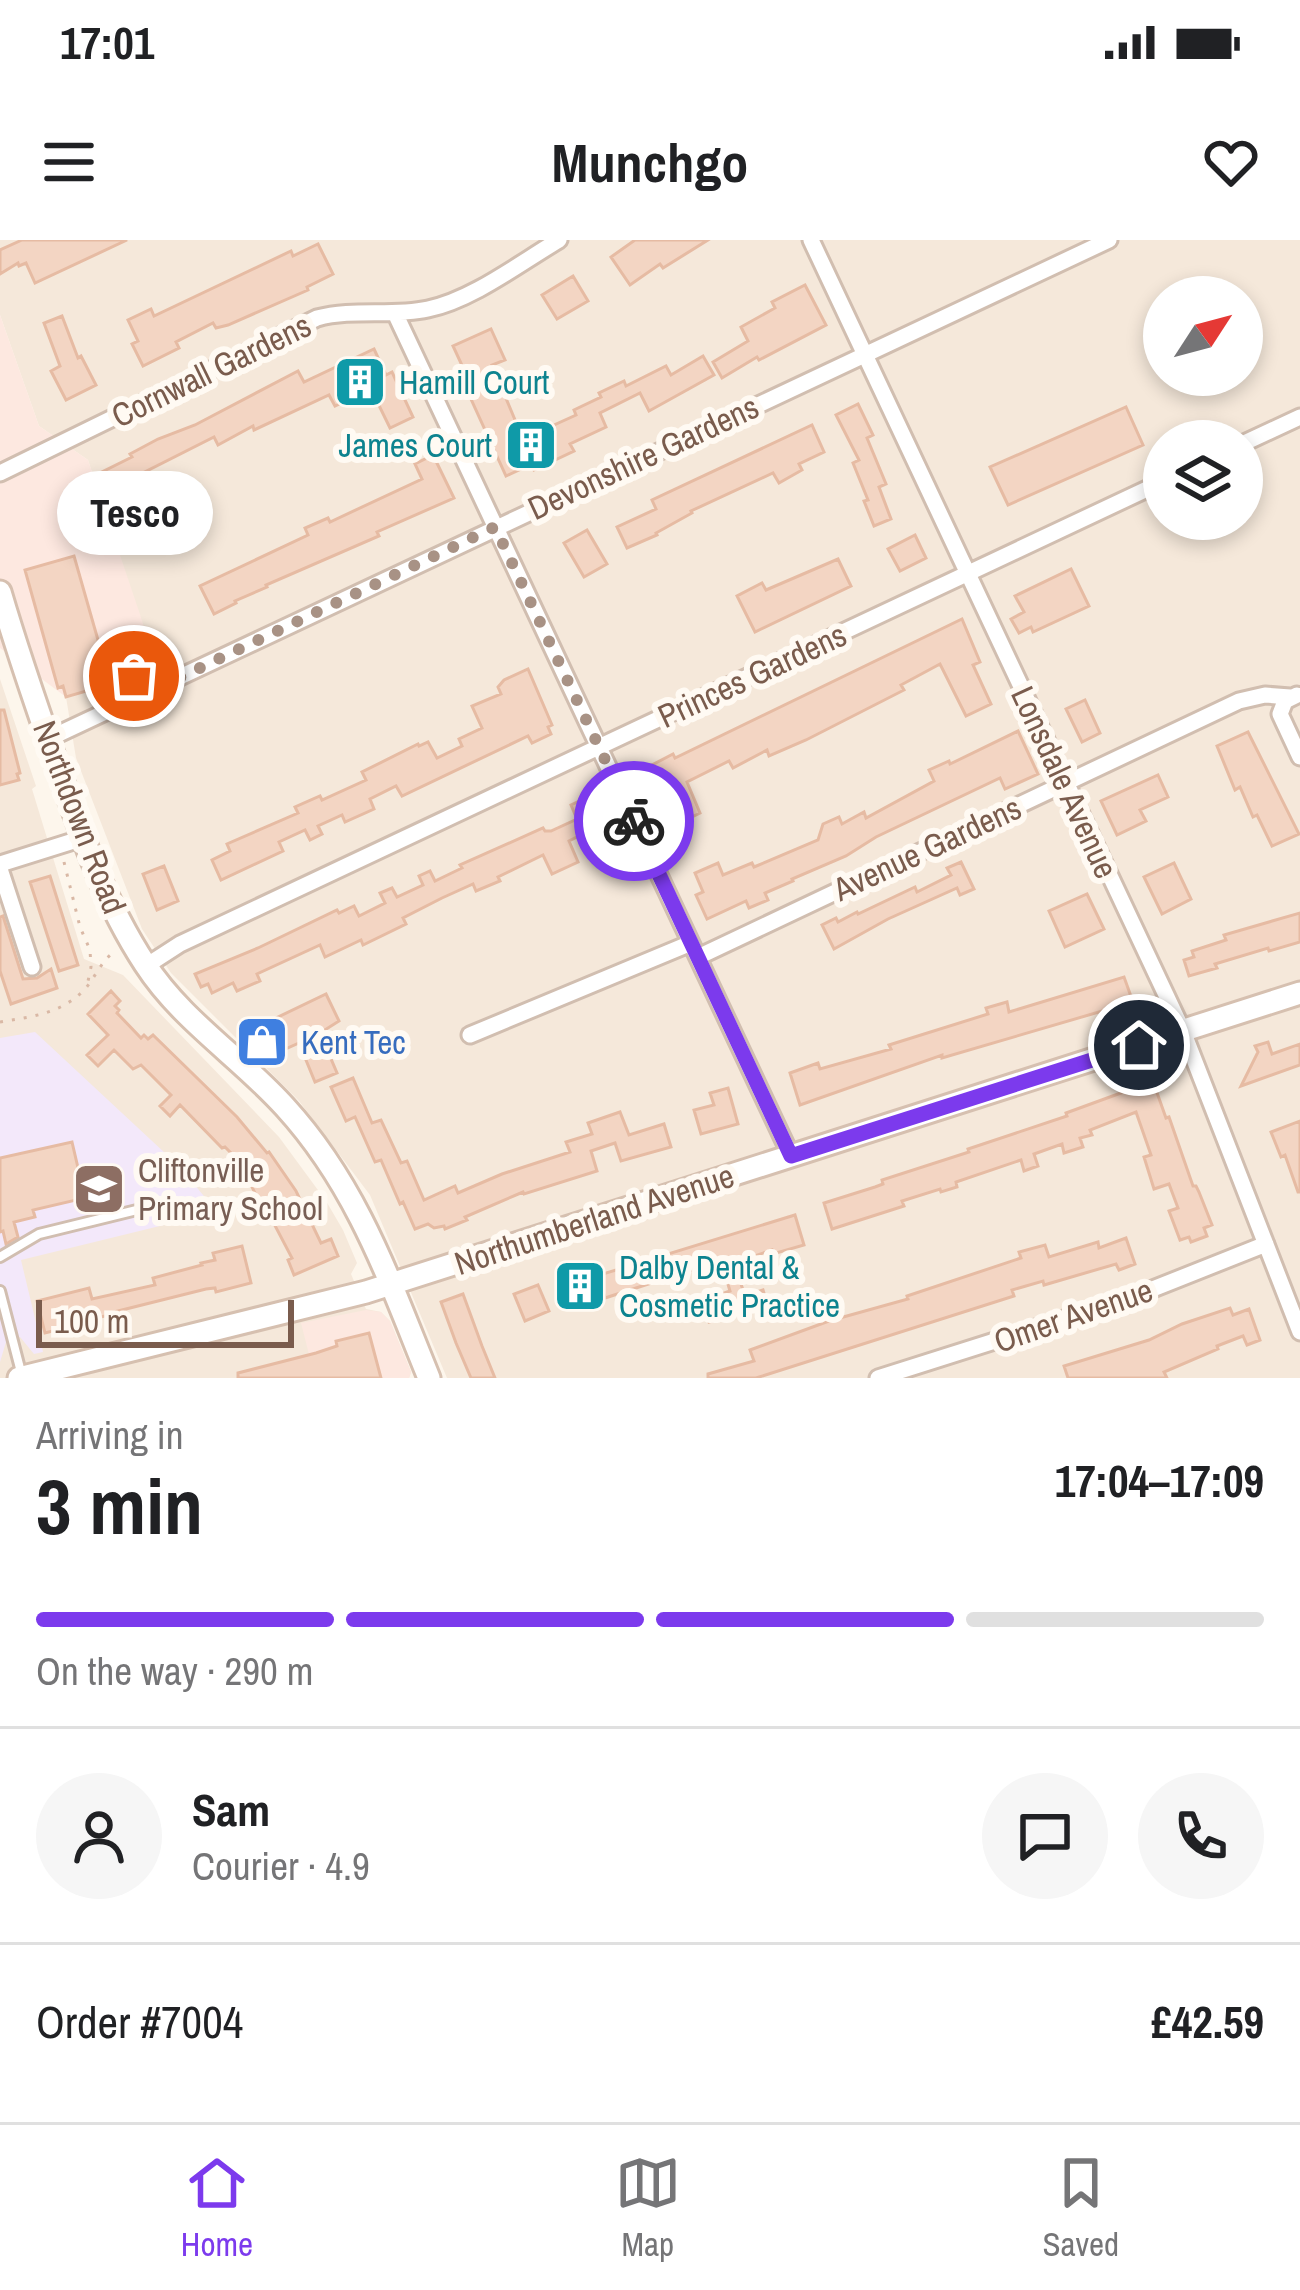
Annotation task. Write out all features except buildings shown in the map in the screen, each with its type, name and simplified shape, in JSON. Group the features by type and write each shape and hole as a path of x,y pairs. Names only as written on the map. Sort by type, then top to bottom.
{"street":[{"name":"Cornwall Gardens","path":"0,473 317,318 430,309 460,298 560,240"},
{"name":"Lonsdale Avenue","path":"812,240 1183,1030 1300,1332"},
{"name":"Devonshire Gardens","path":"47,739 1109,240"},
{"path":"395,313 791,1156"},
{"path":"1263,434 1300,416"},
{"name":"Princes Gardens","path":"146,966 180,944 1143,491"},
{"name":"Northdown Road","path":"0,592 8,647 100,883 131,941 164,991 285,1106 312,1140 362,1215 429,1378"},
{"name":"Avenue Gardens","path":"470,1035 694,950 1239,701 1264,695 1295,696"},
{"name":"Avenue Gardens","path":"1295,696 1285,701 1280,714 1300,757"},
{"path":"32,967 0,866 83,838"},
{"name":"Northumberland Avenue","path":"21,1378 391,1284 1300,993"},
{"name":"Omer Avenue","path":"878,1378 1130,1298 1266,1244"}],"lane":[{"path":"126,654 141,696"},
{"path":"0,1257 39,1234 149,1208"},
{"path":"0,1291 21,1378"}],"path":[{"path":"58,846 90,950 86,988"},
{"path":"0,1022 63,1006 86,988 107,956 131,941"},
{"path":"90,950 107,956"}],"shaded area":[{"path":"0,240 1300,240 1300,1378 447,1378 370,1195 299,1101 171,973 142,929 76,758 66,697 157,669 88,460 39,426 0,315"},
{"path":"0,315 39,426 88,460 158,668 66,697 0,648"},
{"path":"0,679 36,786 32,789 84,959 123,975 279,1137 343,1230 357,1263 351,1274 366,1309 381,1312 390,1321 411,1372 409,1378 0,1378"},
{"name":"Cliftonville Primary School","path":"35,1032 180,1167 217,1212 21,1260 43,1352 34,1354 20,1337 6,1342 0,1362 0,1038"},
{"path":"366,1310 381,1312 390,1321 411,1372 409,1378 315,1378 301,1323"}],"way so far":[{"path":"134,676 141,696 495,527 634,821"}],"place":[{"name":"Hamill Court","path":"360,382"},
{"name":"James Court","path":"531,445"},
{"name":"Tesco","path":"134,676"},
{"name":"Kent Tec","path":"262,1042"},
{"name":"Cliftonville Primary School","path":"99,1189"},
{"name":"Dalby Dental & Cosmetic Practice","path":"580,1286"}],"route":[{"path":"634,821 791,1156 1139,1045"}]}
